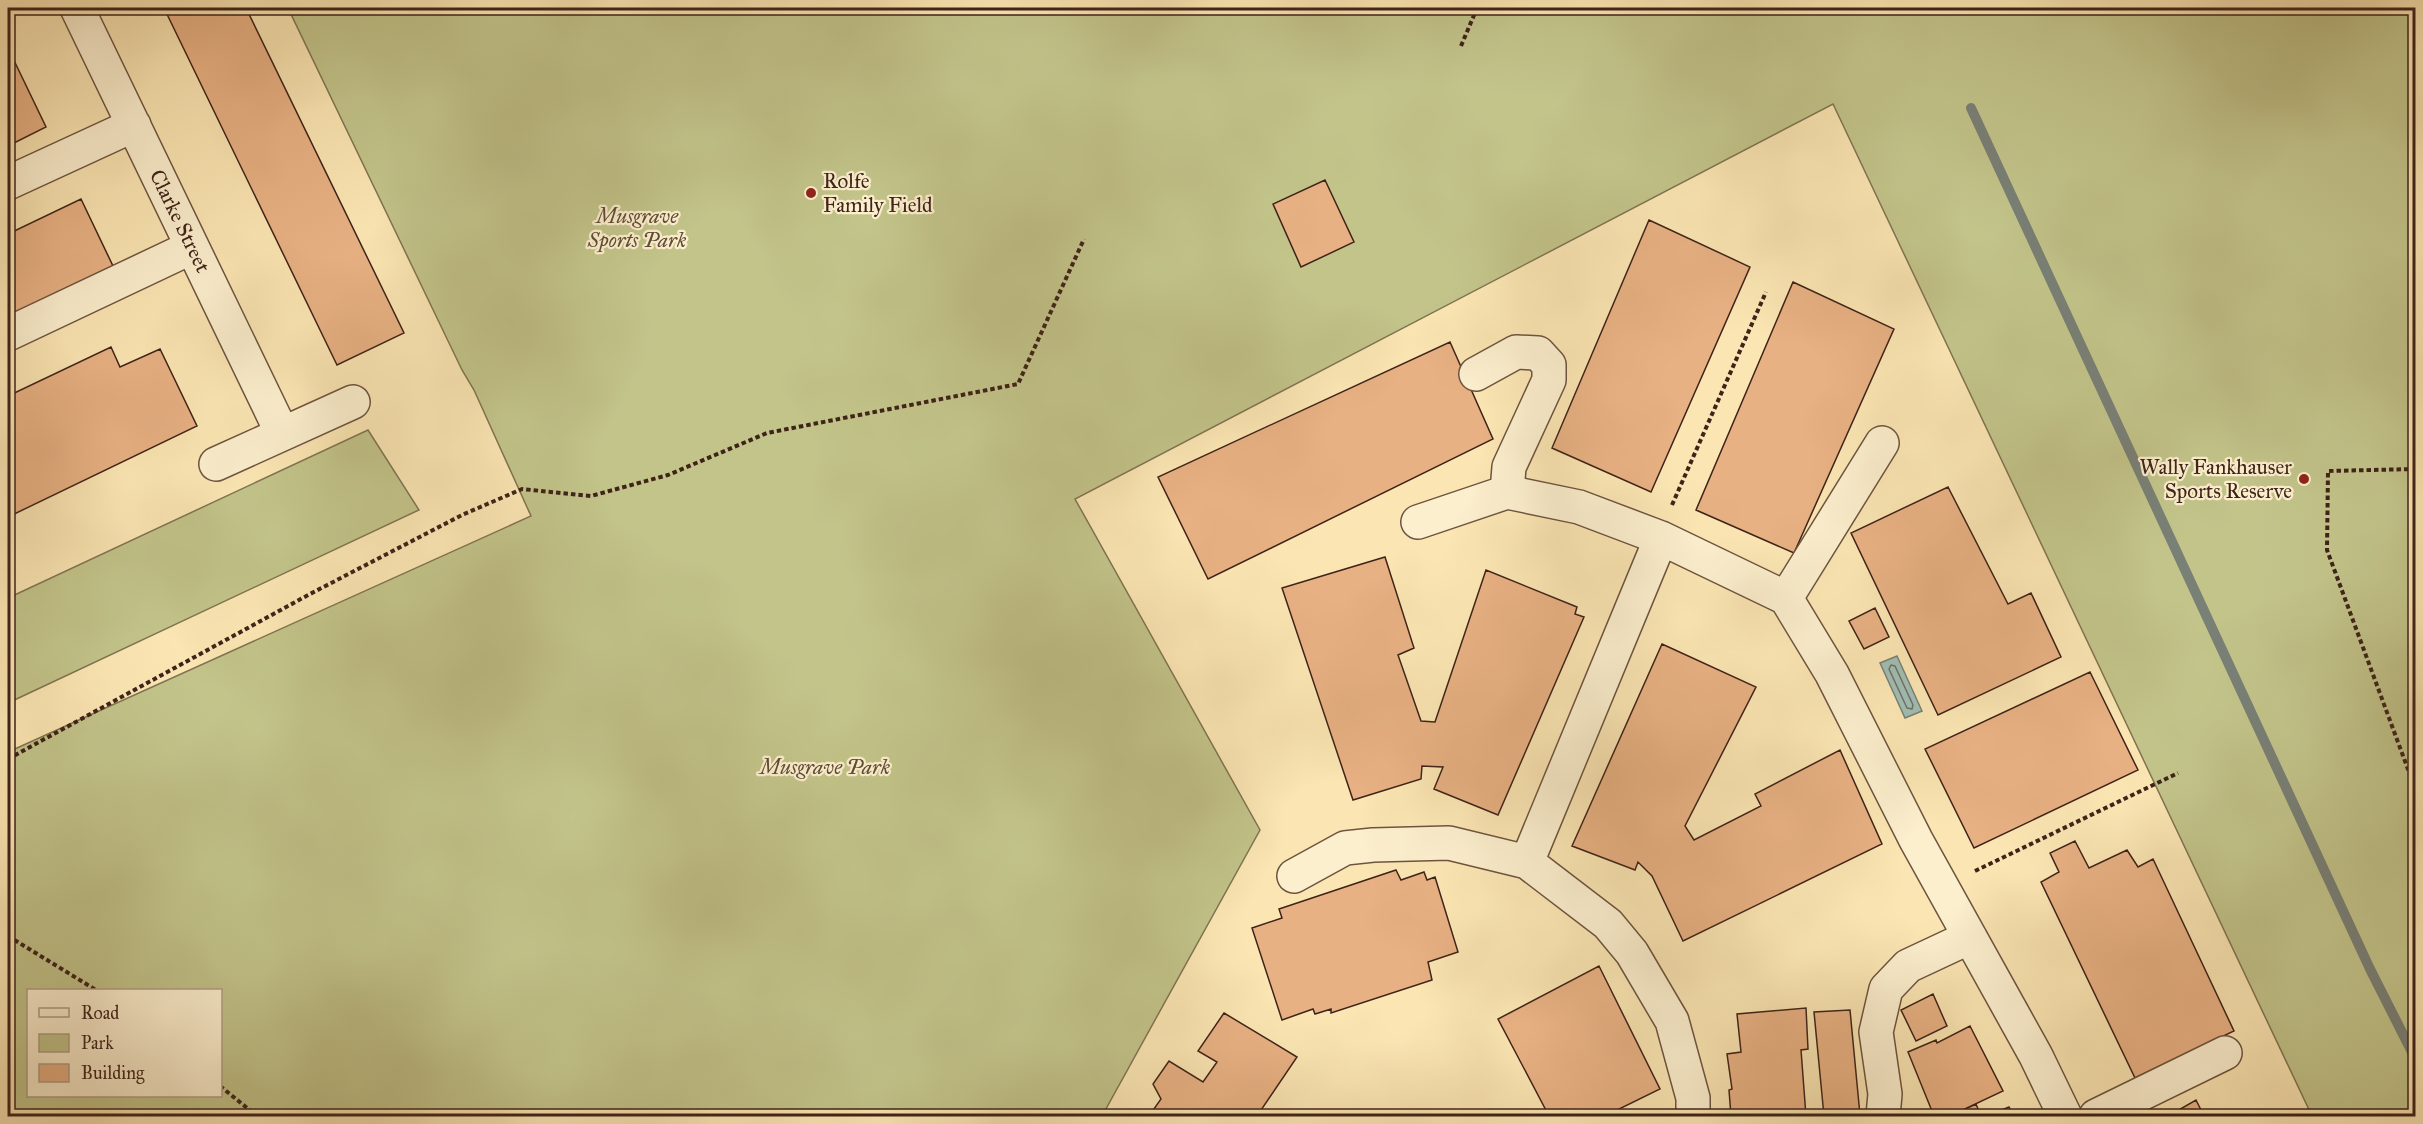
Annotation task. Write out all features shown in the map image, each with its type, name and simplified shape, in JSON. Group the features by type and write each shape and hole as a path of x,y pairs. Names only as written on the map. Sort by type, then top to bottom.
{"street":[{"name":"Clarke Street","path":"77,8 282,434"},
{"path":"8,183 134,125"},
{"path":"8,334 192,247"},
{"path":"1476,374 1516,352 1538,353 1549,364 1549,380 1509,467 1507,492"},
{"path":"216,464 353,402"},
{"path":"1786,598 1882,442"},
{"path":"1418,522 1507,492 1665,526 1786,598 1832,674 1943,889 2036,1056 2065,1116"},
{"path":"1527,862 1665,526"},
{"path":"1294,876 1345,848 1373,845 1449,843 1527,862 1608,924 1632,953 1672,1021 1693,1098 1693,1116"},
{"path":"1883,1116 1885,1094 1876,1032 1886,989 1908,966 1970,937"},
{"path":"2096,1116 2225,1053"}],"path":[{"path":"1461,46 1477,8"},
{"path":"8,759 330,584 462,515 522,489 591,496 668,475 767,433 1018,384 1084,239"},
{"path":"1665,526 1766,292"},
{"path":"2415,469 2328,471 2327,550 2415,791"},
{"path":"1943,889 2178,773"},
{"path":"8,936 94,989"},
{"path":"222,1088 257,1116"}],"green space":[{"path":"288,8 2415,8 2415,1116 2312,1116 1833,104 1075,499 1260,830 1102,1116 8,1116 8,752 531,516 474,390 462,370"},
{"path":"368,430 419,510 8,703 8,598"}],"water":[{"path":"1897,656 1922,711 1905,718 1880,663"}],"building":[{"path":"164,8 246,8 404,333 337,365"},
{"path":"8,48 46,127 8,146"},
{"path":"1325,180 1354,242 1301,267 1273,204"},
{"path":"81,199 113,266 8,317 8,234"},
{"path":"1649,220 1750,267 1651,492 1552,448"},
{"path":"1793,282 1894,329 1794,553 1696,510"},
{"path":"1450,342 1493,439 1208,579 1158,477"},
{"path":"111,347 120,367 160,349 197,426 8,517 8,396"},
{"path":"1948,487 2008,604 2031,593 2061,657 1938,715 1851,533"},
{"path":"1385,557 1414,648 1398,655 1421,721 1435,722 1486,570 1577,607 1575,614 1584,617 1498,815 1434,789 1443,767 1422,766 1421,779 1353,800 1282,588"},
{"path":"1875,608 1889,637 1864,649 1849,621"},
{"path":"1662,644 1756,687 1685,826 1694,840 1761,806 1755,794 1840,750 1882,844 1683,941 1652,876 1638,862 1635,870 1572,846"},
{"path":"2090,672 2138,770 1974,848 1925,749"},
{"path":"2075,841 2089,868 2127,850 2138,867 2153,859 2234,1031 2135,1078 2041,882 2059,872 2050,853"},
{"path":"1396,870 1401,880 1424,872 1427,880 1435,877 1458,952 1428,962 1432,980 1331,1013 1331,1009 1315,1014 1313,1009 1282,1020 1252,928 1282,918 1279,909"},
{"path":"1599,966 1660,1089 1605,1116 1549,1116 1498,1019"},
{"path":"1933,994 1947,1026 1916,1041 1901,1010"},
{"path":"1806,1008 1808,1049 1801,1050 1806,1116 1731,1116 1729,1090 1732,1089 1727,1054 1741,1052 1737,1014"},
{"path":"1850,1010 1860,1115 1824,1116 1814,1012"},
{"path":"1224,1013 1297,1057 1257,1116 1149,1116 1161,1099 1153,1084 1169,1061 1203,1082 1217,1062 1198,1051"},
{"path":"1970,1026 2003,1091 1950,1116 1934,1116 1908,1052 1936,1040 1937,1043"},
{"path":"2196,1100 2204,1116 2177,1116 2175,1112"},
{"path":"1976,1104 1981,1116 1950,1116"},
{"path":"2009,1107 2014,1116 1987,1116"},
{"path":"2251,1110 2255,1116 2237,1116"}],"waterway":[{"path":"1971,108 2370,969 2416,1060"}],"place":[{"name":"Rolfe Family Field","path":"811,193"},
{"name":"Wally Fankhauser Sports Reserve","path":"2304,479"}],"park label":[{"name":"Musgrave Sports Park","path":"637,228"},
{"name":"Musgrave Park","path":"825,767"}]}
